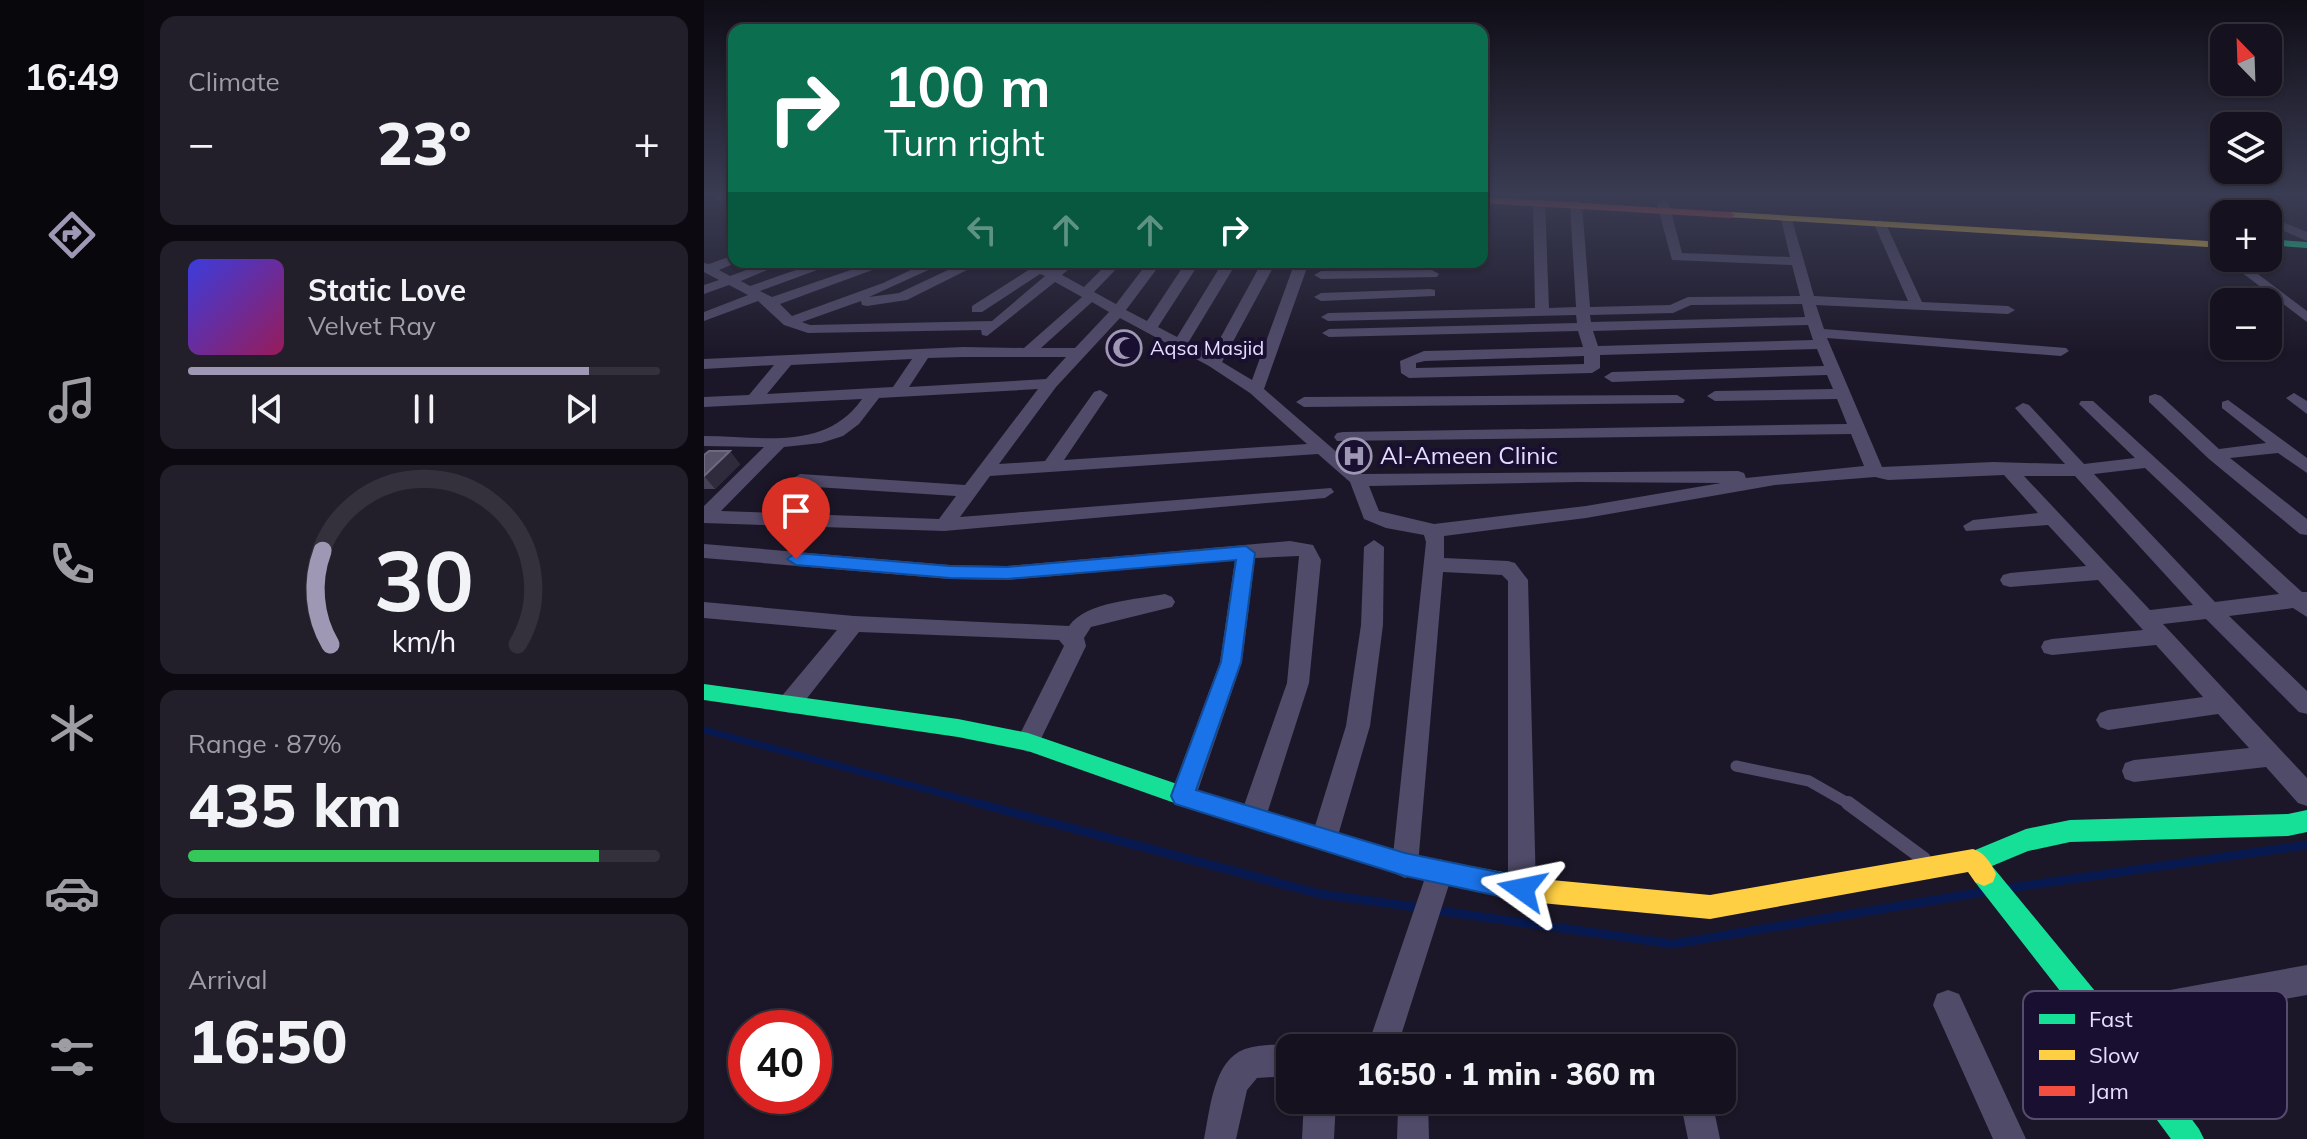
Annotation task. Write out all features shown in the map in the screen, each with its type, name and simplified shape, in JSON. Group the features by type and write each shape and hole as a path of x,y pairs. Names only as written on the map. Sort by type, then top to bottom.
{"main road":[{"path":"704,692 958,728 1028,742 1183,796 1405,865 1436,882 1710,907 1976,861 2026,840 2070,831 2288,825 2307,821"},
{"path":"1976,861 2077,991"},
{"path":"2174,1119 2189,1139"}],"street":[{"path":"1533,248 1542,311"},
{"path":"1579,248 1584,327 1612,377 1617,400"},
{"path":"1675,248 1677,257 1797,261"},
{"path":"1794,248 1817,333 1875,471"},
{"path":"1891,248 1917,305"},
{"path":"706,268 728,261"},
{"path":"706,268 732,279 759,296 789,322 808,329 996,325"},
{"path":"704,290 762,268"},
{"path":"704,317 819,268"},
{"path":"759,296 864,268"},
{"path":"789,322 925,268"},
{"path":"839,304 902,297 963,268"},
{"path":"1027,353 1111,268"},
{"path":"944,525 1050,384 1118,311 1150,268"},
{"path":"1150,328 1189,268"},
{"path":"1180,344 1226,268"},
{"path":"1214,363 1266,268"},
{"path":"1256,390 1300,268"},
{"path":"1321,275 1433,268 1430,293 1432,314"},
{"path":"1041,269 1214,363 1256,390 1358,480 1371,515 1394,525 1421,526 1433,531 1586,512 1775,479 1875,471 1888,474 1993,468 2077,470 2149,462"},
{"path":"977,309 1041,269"},
{"path":"963,352 996,325 1041,269"},
{"path":"2250,272 2305,315"},
{"path":"1321,297 1430,293"},
{"path":"2008,310 1807,300 1688,301 1673,309 1432,314 1328,325 1817,333 2061,351"},
{"path":"1599,351 1591,369 1421,374 1408,371 1408,361 1415,357 1599,351 1817,333"},
{"path":"704,364 963,352 1079,353"},
{"path":"897,393 923,354"},
{"path":"753,400 787,360"},
{"path":"1612,377 1832,370"},
{"path":"704,402 1050,384"},
{"path":"704,441 779,442 837,433 850,425 873,394"},
{"path":"1715,396 1842,394"},
{"path":"1051,466 1100,395"},
{"path":"2155,399 2215,455 2307,529"},
{"path":"1304,402 1677,400"},
{"path":"1339,463 1349,401"},
{"path":"2087,404 2303,602"},
{"path":"2228,405 2307,467"},
{"path":"2023,408 2077,470 2210,610 2307,705"},
{"path":"1343,437 1857,429"},
{"path":"704,462 728,440"},
{"path":"704,517 779,442"},
{"path":"2215,455 2280,447"},
{"path":"985,471 1322,448"},
{"path":"2009,470 2307,795"},
{"path":"1358,480 1701,475 1775,479"},
{"path":"800,480 970,491"},
{"path":"704,517 773,516 884,525 944,525 1325,492"},
{"path":"1973,526 2053,518"},
{"path":"1405,865 1436,542 1433,531"},
{"path":"1324,839 1358,726 1372,625 1374,547"},
{"path":"704,551 950,572 1007,573 1306,550 1311,560 1298,683 1253,817"},
{"path":"1183,796 1231,662 1246,553"},
{"path":"1433,565 1508,568 1515,572 1518,580 1522,889"},
{"path":"2010,580 2103,572"},
{"path":"1028,742 1075,646 1073,637 1084,621 1165,602"},
{"path":"2145,618 2303,602"},
{"path":"704,610 854,624 1061,632 1073,637"},
{"path":"789,704 854,624"},
{"path":"2052,647 2162,636"},
{"path":"2108,720 2223,704"},
{"path":"2134,771 2271,756"},
{"path":"1387,1034 1436,882"},
{"path":"2247,991 2307,980"},
{"path":"1948,1005 2010,1139"},
{"path":"1220,1139 1233,1082 1249,1063 1276,1061"},
{"path":"1318,1139 1319,1114"},
{"path":"1413,1139 1414,1114"},
{"path":"1699,1114 1704,1139"}],"lane":[{"path":"1736,766 1809,781 1859,809 1935,868"}],"building":[{"path":"709,451 730,451 704,476 704,455"}],"waterway":[{"path":"704,730 985,805"},
{"path":"977,803 1320,894 1422,908"},
{"path":"2010,888 2307,845"},
{"path":"1433,910 1673,944 1983,892"}],"traffic: fast":[{"path":"704,692 958,728 1028,742 1183,796 1405,865 1541,891"},
{"path":"1976,861 2026,840 2070,831 2288,825 2307,821"},
{"path":"1984,874 2077,991"},
{"path":"2174,1119 2189,1139"}],"traffic: slow":[{"path":"1541,891 1710,907 1973,860 1984,874"}],"place":[{"name":"Aqsa Masjid","path":"1124,348"},
{"name":"Al-Ameen Clinic","path":"1354,456"}],"route":[{"path":"796,559 950,572 1007,573 1246,553 1231,662 1183,796 1405,865 1522,889"}]}
